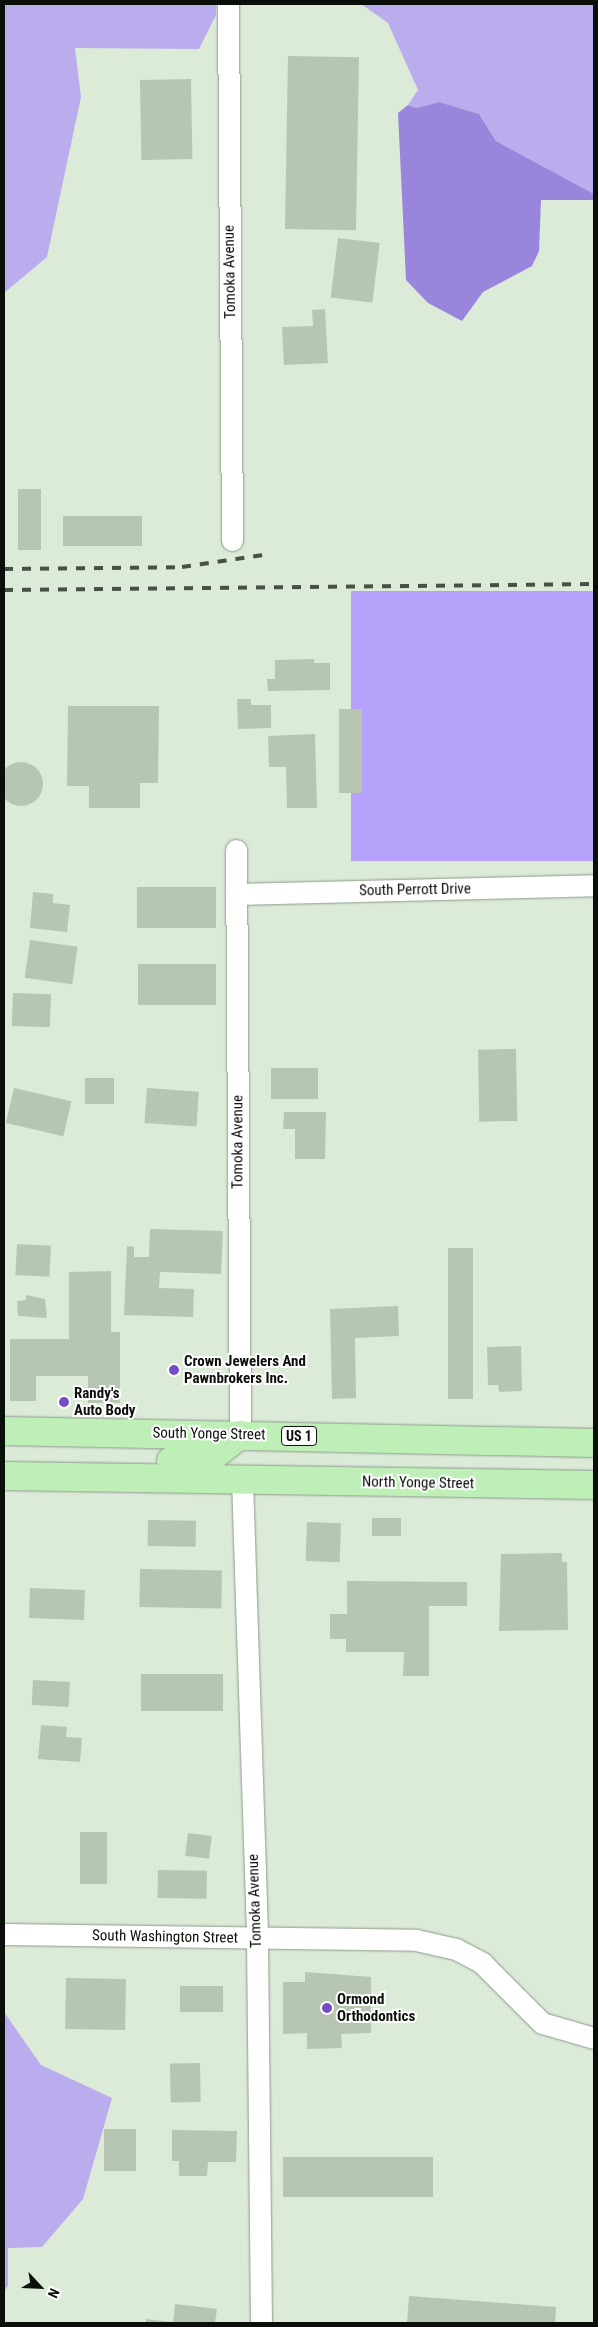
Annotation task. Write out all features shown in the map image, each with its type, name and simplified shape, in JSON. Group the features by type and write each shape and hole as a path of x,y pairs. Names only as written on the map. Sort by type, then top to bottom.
{"main road":[{"name":"South Yonge Street","path":"4,1431 240,1434 594,1443"},
{"path":"53,1476 74,1463 208,1460 240,1434"},
{"path":"4,1476 242,1480"},
{"name":"North Yonge Street","path":"242,1480 594,1486"}],"street":[{"name":"Tomoka Avenue","path":"228,4 232,540"},
{"name":"Tomoka Avenue","path":"236,850 240,1434"},
{"name":"South Perrott Drive","path":"236,894 594,885"},
{"name":"Tomoka Avenue","path":"242,1480 257,1940 262,2323"},
{"name":"South Washington Street","path":"4,1934 257,1940 416,1940 456,1949 482,1963 542,2022 594,2038"}],"shaded area":[{"path":"4,4 216,4 216,15 199,49 75,48 81,97 47,257 4,293"},
{"path":"361,4 594,4 594,194 496,141 479,114 439,102 416,108 408,105 418,90 388,23"},
{"path":"439,102 479,114 496,141 594,194 594,200 541,200 539,251 532,266 483,292 462,321 428,303 406,280 398,113 408,105 416,108"},
{"path":"351,591 594,591 594,861 351,861"},
{"path":"4,2012 41,2065 112,2098 83,2199 42,2247 8,2248 8,2286 4,2291"}],"building":[{"path":"288,56 359,57 356,230 285,229"},
{"path":"191,79 192,159 141,160 140,80"},
{"path":"338,238 380,243 372,303 331,298"},
{"path":"325,309 328,363 284,365 282,327 313,326 312,310"},
{"path":"18,489 41,489 41,550 18,550"},
{"path":"63,516 142,516 142,546 63,546"},
{"path":"314,659 314,663 330,663 330,690 268,691 267,679 275,679 275,660"},
{"path":"237,699 251,699 251,705 271,705 271,728 238,729"},
{"path":"68,706 159,706 158,783 140,783 140,808 89,808 89,786 67,786"},
{"path":"339,709 362,709 362,793 339,793"},
{"path":"315,734 317,808 287,808 286,767 269,767 268,736"},
{"path":"17,762 25,762 37,768 43,784 37,800 25,806 17,806 5,800 -1,788 -1,780 5,768"},
{"path":"137,887 216,887 216,928 137,928"},
{"path":"33,892 53,894 53,903 70,905 67,932 30,928"},
{"path":"30,940 78,947 72,984 25,978"},
{"path":"138,964 216,964 216,1005 138,1005"},
{"path":"13,993 51,994 50,1027 12,1026"},
{"path":"516,1049 517,1121 479,1122 478,1050"},
{"path":"271,1068 318,1068 318,1099 271,1099"},
{"path":"85,1078 114,1078 114,1104 85,1104"},
{"path":"14,1088 71,1101 63,1136 6,1123"},
{"path":"147,1088 199,1092 196,1127 145,1123"},
{"path":"284,1112 326,1112 325,1159 295,1159 295,1129 283,1129"},
{"path":"150,1229 223,1231 221,1274 160,1272 159,1288 194,1289 193,1317 124,1315 127,1246 134,1247 134,1257 149,1257"},
{"path":"17,1244 51,1246 49,1277 15,1275"},
{"path":"448,1248 473,1248 473,1399 448,1399"},
{"path":"111,1271 111,1332 120,1332 120,1403 88,1403 88,1376 36,1376 36,1401 10,1401 10,1339 69,1339 69,1272"},
{"path":"26,1295 45,1299 47,1318 18,1316 17,1301 26,1300"},
{"path":"398,1306 399,1336 355,1338 356,1398 332,1399 330,1309"},
{"path":"521,1346 522,1391 499,1392 498,1385 488,1385 487,1347"},
{"path":"372,1518 401,1518 401,1536 372,1536"},
{"path":"148,1520 196,1521 196,1547 148,1546"},
{"path":"307,1522 341,1523 340,1562 306,1561"},
{"path":"562,1553 562,1562 567,1562 568,1630 499,1631 501,1554"},
{"path":"140,1569 222,1570 221,1608 139,1607"},
{"path":"347,1581 467,1582 467,1606 429,1606 429,1676 403,1676 404,1652 346,1652 346,1639 330,1639 330,1614 347,1614"},
{"path":"30,1588 85,1590 84,1620 29,1618"},
{"path":"141,1674 223,1674 223,1711 141,1711"},
{"path":"33,1680 70,1682 69,1707 32,1705"},
{"path":"41,1725 67,1727 66,1737 82,1738 80,1762 38,1759"},
{"path":"80,1832 107,1832 107,1884 80,1884"},
{"path":"188,1833 212,1836 209,1859 185,1856"},
{"path":"158,1870 207,1871 207,1899 158,1898"},
{"name":"Ormond Orthodontics","path":"305,1972 371,1977 371,2033 341,2034 342,2048 307,2049 307,2033 283,2034 283,1982 305,1982"},
{"path":"66,1978 126,1979 125,2030 65,2029"},
{"path":"180,1986 223,1986 223,2012 180,2012"},
{"path":"200,2063 201,2102 171,2103 170,2064"},
{"path":"104,2129 136,2129 136,2171 104,2171"},
{"path":"172,2130 237,2131 236,2162 208,2162 207,2176 179,2176 179,2161 172,2161"},
{"path":"283,2157 433,2157 433,2197 283,2197"},
{"path":"409,2296 556,2307 555,2323 407,2323"},
{"path":"175,2304 217,2309 215,2323 173,2323"},
{"path":"146,2319 171,2322 171,2323 146,2323"}],"railway":[{"path":"4,569 182,567 263,555"},
{"path":"4,590 594,584"}],"place":[{"name":"Crown Jewelers And Pawnbrokers Inc.","path":"174,1370"},
{"name":"Randy's Auto Body","path":"64,1402"},
{"name":"Ormond Orthodontics","path":"327,2008"}]}
